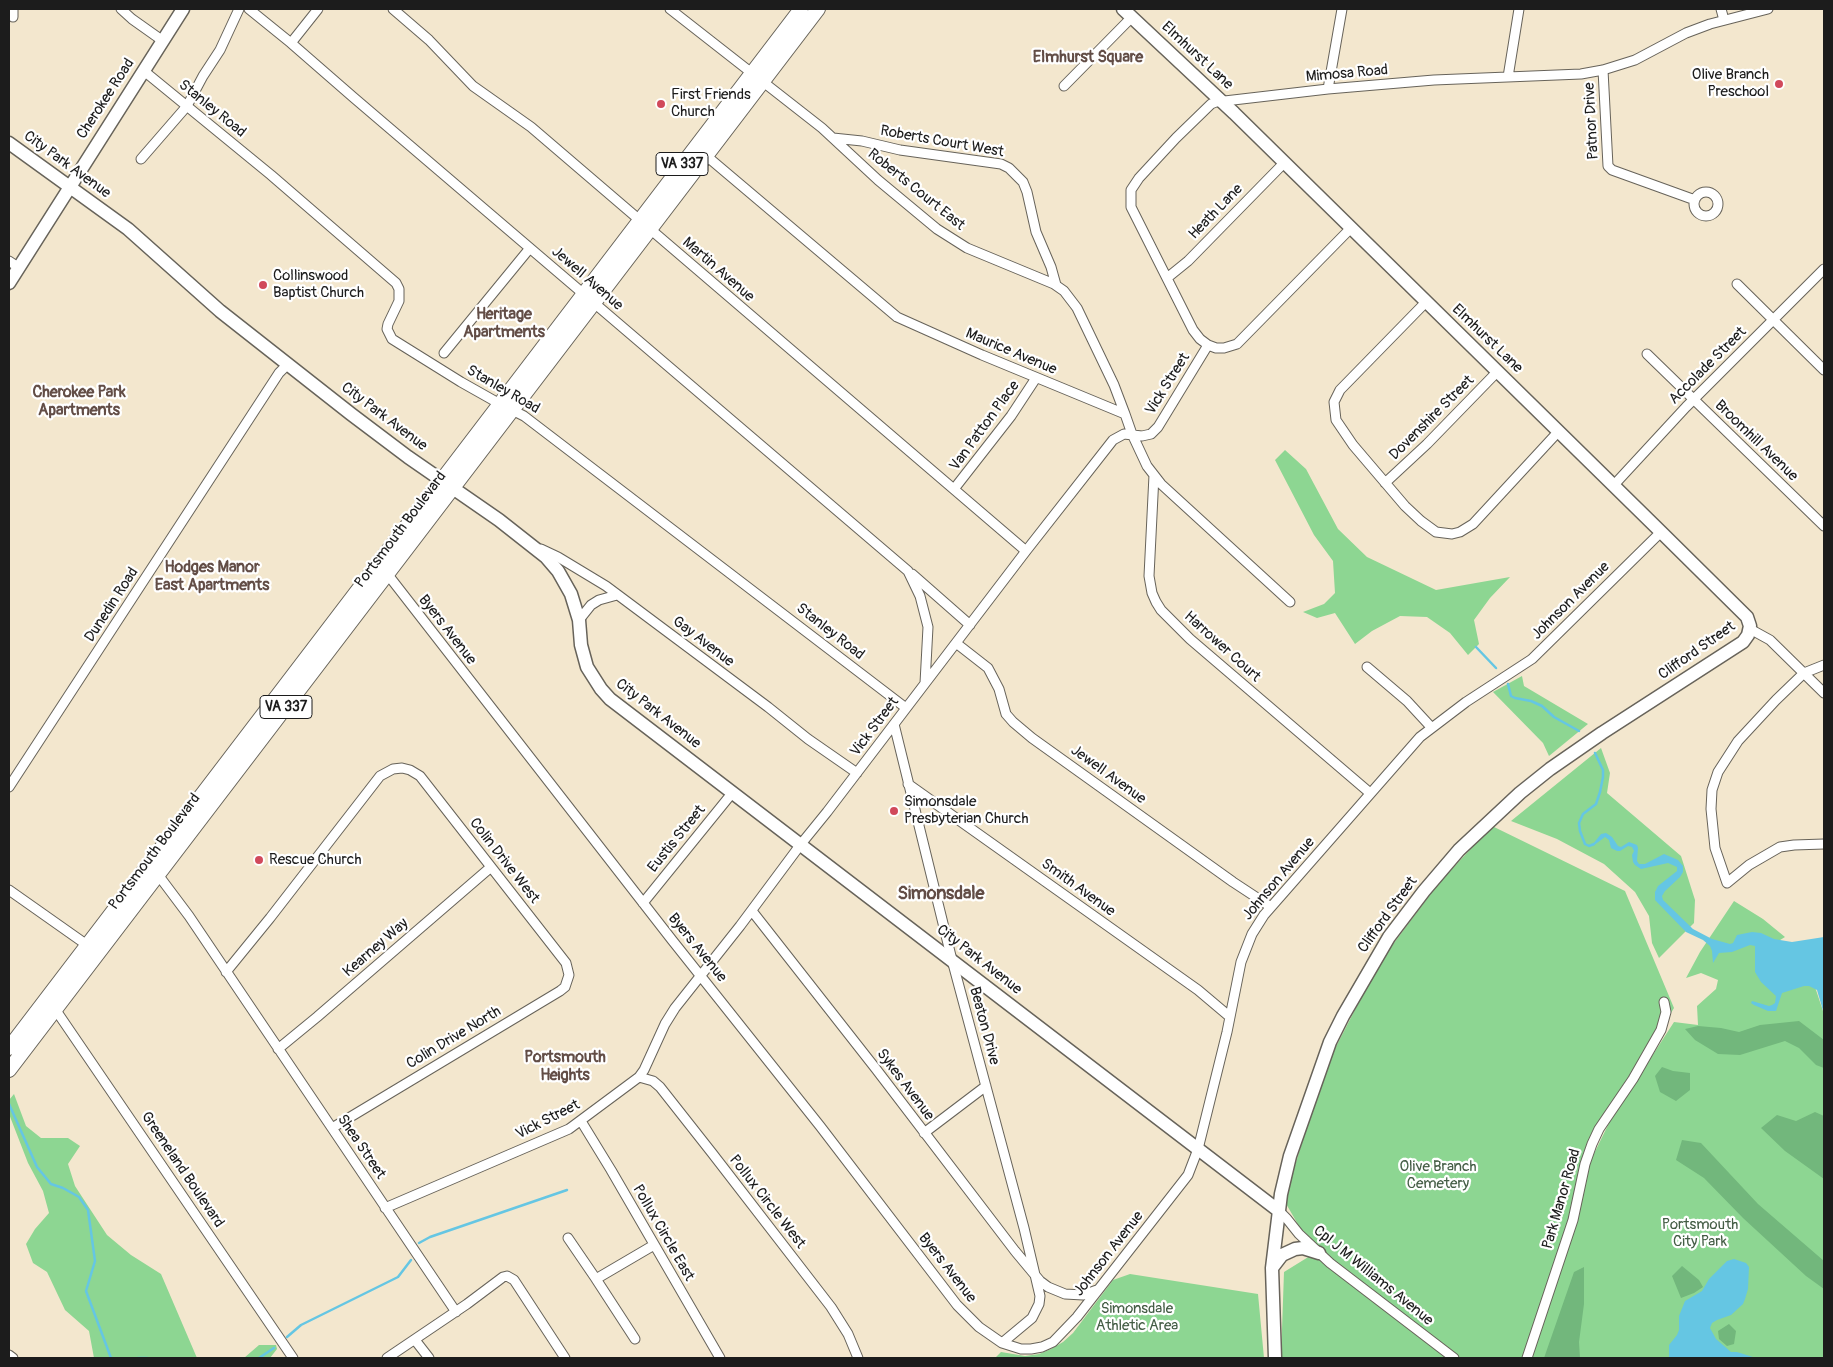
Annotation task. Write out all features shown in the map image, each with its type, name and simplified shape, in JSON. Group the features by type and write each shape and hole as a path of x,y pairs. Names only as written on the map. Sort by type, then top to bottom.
{"main road":[{"name":"Portsmouth Boulevard","path":"758,77 801,9"},
{"name":"Portsmouth Boulevard","path":"9,1070 387,575 500,404 589,298 758,77 818,9"},
{"name":"Portsmouth Boulevard","path":"9,1048 378,563 513,410 589,298"}],"street":[{"path":"121,9 163,41"},
{"name":"Cherokee Road","path":"9,283 14,264 69,187 183,9"},
{"path":"142,159 187,106 220,50 239,9"},
{"name":"Jewell Avenue","path":"249,9 292,43 970,625"},
{"path":"292,43 318,9"},
{"name":"Martin Avenue","path":"393,9 429,40 473,86 531,127 1026,551"},
{"name":"Roberts Court East","path":"670,9 833,138 878,180 952,240 1056,285 1064,291 1077,308 1114,385 1125,414"},
{"path":"1328,89 1342,9"},
{"path":"1508,77 1519,9"},
{"path":"1721,9 1724,20"},
{"name":"Mimosa Road","path":"1208,345 1193,330 1131,207 1131,190 1138,178 1211,104 1220,101 1328,89 1430,80 1582,74 1603,70 1634,60 1686,33 1724,20 1768,9"},
{"path":"1064,86 1127,13"},
{"name":"Elmhurst Lane","path":"1127,13 1220,101 1747,617 1750,629"},
{"name":"Patnor Drive","path":"1603,70 1608,166 1612,170 1695,200"},
{"name":"Stanley Road","path":"144,71 271,175 396,283 400,295 399,301 388,324 392,339 530,420 906,708"},
{"name":"Roberts Court West","path":"833,138 862,141 900,150 1001,164 1009,168 1023,182 1036,232 1051,267 1056,285"},
{"name":"City Park Avenue","path":"9,143 128,229 202,295 393,446 448,484 546,557 558,570 571,594 580,620 583,655 587,667 610,699 1278,1211"},
{"name":"Maurice Avenue","path":"701,151 897,317 1036,378 1125,414"},
{"name":"Heath Lane","path":"1167,278 1188,261 1283,164"},
{"name":"Vick Street","path":"385,1208 562,1132 581,1121 639,1077 675,1008 752,911 801,844 1113,440 1120,435 1132,434 1142,436 1151,434 1158,427 1208,345 1224,348 1237,344 1350,229"},
{"path":"444,353 530,248"},
{"name":"Accolade Street","path":"1613,486 1693,400 1824,268"},
{"path":"1737,284 1824,370"},
{"path":"1426,302 1340,390 1334,402 1336,420 1353,445 1405,506 1428,526 1443,534 1460,532 1473,524 1520,476 1558,432"},
{"name":"Broomhill Avenue","path":"1647,354 1824,526"},
{"name":"Dunedin Road","path":"9,787 279,373 288,364"},
{"name":"Dovenshire Street","path":"1385,483 1428,444 1498,372"},
{"name":"Van Patton Place","path":"954,489 1010,416 1036,378"},
{"path":"1125,414 1147,466 1161,484 1290,602"},
{"name":"Harrower Court","path":"1154,475 1149,576 1150,586 1156,602 1190,639 1370,793"},
{"name":"Johnson Avenue","path":"1002,1343 1021,1349 1031,1349 1042,1347 1052,1342 1077,1317 1180,1187 1190,1170 1198,1148 1246,948 1256,927 1271,907 1420,737 1466,702 1532,659 1661,532"},
{"name":"Gay Avenue","path":"528,543 558,557 617,595 808,739 857,773"},
{"name":"Byers Avenue","path":"378,563 643,903 820,1126 957,1305 979,1327 1002,1343"},
{"name":"Jewell Avenue","path":"908,571 920,596 928,627 925,684"},
{"path":"580,620 591,605 608,596 617,595"},
{"path":"1750,629 1770,640 1824,693"},
{"name":"Clifford Street","path":"1275,1358 1272,1268 1278,1211 1290,1156 1330,1042 1342,1016 1389,936 1424,891 1491,818 1550,769 1742,642 1750,629"},
{"name":"Jewell Avenue","path":"956,643 988,668 997,684 1006,714 1013,722 1225,876 1271,907"},
{"path":"1824,665 1804,672 1738,741 1727,756 1715,780 1711,809 1713,835 1720,867 1727,882 1748,865 1780,848 1801,844 1824,844"},
{"path":"1367,667 1406,701 1431,728"},
{"name":"Beaton Drive","path":"894,724 952,960 1024,1228 1040,1296 1036,1312 1002,1343"},
{"name":"Colin Drive West","path":"226,972 380,776 393,769 402,768 416,773 422,780 564,960"},
{"name":"Smith Avenue","path":"908,784 1198,990 1230,1017"},
{"name":"Eustis Street","path":"643,903 733,792"},
{"name":"Shea Street","path":"146,867 157,876 189,916 456,1312"},
{"name":"Kearney Way","path":"278,1048 317,1017 492,867"},
{"path":"9,890 87,945"},
{"name":"Sykes Avenue","path":"752,911 1014,1251 1036,1276"},
{"name":"Colin Drive North","path":"332,1128 560,992 565,987 569,976 564,960"},
{"name":"Greeneland Boulevard","path":"47,998 293,1358"},
{"name":"Park Manor Road","path":"1527,1358 1573,1220 1582,1172 1592,1144 1599,1129 1633,1079 1661,1030 1666,1012 1664,1002"},
{"name":"Pollux Circle West","path":"639,1077 652,1081 660,1087 712,1153 835,1312 848,1334 858,1358"},
{"path":"924,1133 986,1086"},
{"name":"Pollux Circle East","path":"581,1121 612,1170 720,1358"},
{"name":"Cpl J M Williams Avenue","path":"1278,1211 1319,1253 1454,1358"},
{"path":"568,1238 636,1339"},
{"path":"596,1279 654,1245"},
{"path":"1272,1268 1282,1255 1295,1249 1312,1250 1319,1253"},
{"path":"1036,1276 1048,1287 1065,1294 1083,1295 1097,1290"},
{"path":"387,1358 456,1312 503,1277 510,1278 565,1358"},
{"path":"415,1340 429,1358"},
{"path":"9,1355 13,1358"}],"green space":[{"path":"1285,450 1306,469 1338,529 1367,557 1436,590 1510,577 1490,598 1474,620 1479,644 1468,655 1450,633 1427,617 1400,616 1372,631 1355,644 1335,613 1317,618 1303,612 1324,604 1335,593 1333,561 1314,535 1275,460"},
{"path":"1522,676 1524,686 1588,724 1549,756 1543,743 1493,692"},
{"path":"1601,748 1610,773 1607,793 1681,856 1695,900 1694,923 1659,958 1652,943 1649,916 1635,892 1604,864 1557,839 1511,821"},
{"name":"Olive Branch Cemetery","path":"1492,826 1625,891 1674,1008 1583,1156 1575,1205 1524,1358 1281,1358 1284,1272 1318,1251 1307,1240 1285,1202 1325,1068 1379,963 1438,884"},
{"name":"Portsmouth City Park","path":"1734,901 1763,919 1785,937 1767,948 1805,957 1824,1014 1824,1358 1532,1358 1579,1212 1586,1170 1610,1121 1674,1022 1698,1025 1697,1006 1716,989 1718,980 1701,973 1686,978 1700,952"},
{"path":"1799,1021 1824,1040 1824,1068 1816,1065 1799,1048 1785,1041 1740,1055 1718,1054 1695,1040 1685,1029 1698,1026 1739,1032 1760,1025"},
{"path":"1662,1067 1673,1071 1690,1073 1690,1090 1676,1101 1660,1092 1655,1076"},
{"path":"14,1094 26,1126 41,1138 68,1138 80,1146 68,1164 75,1186 107,1235 131,1255 161,1274 197,1358 94,1358 89,1331 65,1310 47,1272 33,1263 26,1244 35,1229 49,1213 43,1191 28,1163 9,1114 9,1100"},
{"path":"1815,1112 1824,1116 1824,1179 1785,1151 1761,1128 1777,1115 1796,1121"},
{"path":"1682,1140 1701,1143 1758,1204 1824,1261 1824,1289 1806,1276 1743,1218 1704,1178 1676,1160"},
{"path":"1682,1266 1699,1280 1703,1287 1681,1298 1672,1276"},
{"path":"1584,1267 1584,1304 1579,1342 1580,1358 1544,1358 1574,1272"},
{"name":"Simonsdale Athletic Area","path":"1130,1274 1258,1294 1264,1358 995,1358 1001,1352 1025,1356 1039,1354 1063,1342 1073,1333 1113,1280"},
{"path":"1729,1324 1736,1331 1734,1344 1727,1346 1719,1339 1718,1331"},
{"path":"259,1345 276,1345 277,1349 270,1358 244,1358"}],"water":[{"path":"1606,833 1612,837 1618,846 1621,847 1629,842 1637,845 1637,861 1639,864 1645,864 1664,854 1678,860 1683,866 1683,872 1665,891 1662,896 1663,900 1693,929 1712,939 1730,944 1733,943 1737,935 1752,932 1792,942 1824,937 1824,1014 1817,990 1809,986 1782,993 1776,1011 1768,1011 1751,1003 1752,1001 1769,1006 1775,1003 1776,996 1761,982 1755,972 1755,946 1750,945 1732,952 1719,953 1713,963 1710,946 1703,940 1686,932 1655,900 1655,892 1658,886 1677,871 1677,867 1668,863 1641,869 1633,862 1632,855 1634,851 1632,847 1628,846 1617,851 1611,848 1609,840 1605,837 1593,846 1601,834"},
{"path":"1734,1259 1746,1263 1749,1267 1748,1289 1745,1299 1743,1304 1731,1315 1712,1323 1710,1328 1716,1339 1731,1352 1756,1358 1669,1358 1669,1345 1679,1330 1679,1316 1685,1301 1702,1291 1709,1279 1727,1261"}],"waterway":[{"path":"1476,647 1496,668"},
{"path":"1508,684 1511,696 1542,706 1554,717 1579,731"},
{"path":"1594,844 1589,846 1585,844 1579,823 1583,814 1596,804 1600,792 1603,770 1595,753"},
{"path":"9,1104 37,1167 51,1184 79,1197 88,1210 95,1261 86,1291 111,1358"},
{"path":"419,1243 430,1237 567,1190"},
{"path":"287,1337 301,1325 398,1277 411,1260"},
{"path":"259,1358 274,1348"},
{"path":"138,1358 147,1358"}],"place":[{"name":"Olive Branch Preschool","path":"1779,84"},
{"name":"First Friends Church","path":"661,104"},
{"name":"Collinswood Baptist Church","path":"263,285"},
{"name":"Simonsdale Presbyterian Church","path":"894,811"},
{"name":"Rescue Church","path":"259,860"}],"district":[{"name":"Elmhurst Square","path":"1088,58"},
{"name":"Heritage Apartments","path":"504,324"},
{"name":"Cherokee Park Apartments","path":"79,402"},
{"name":"Hodges Manor East Apartments","path":"212,577"},
{"name":"Simonsdale","path":"941,894"},
{"name":"Portsmouth Heights","path":"565,1067"}]}
